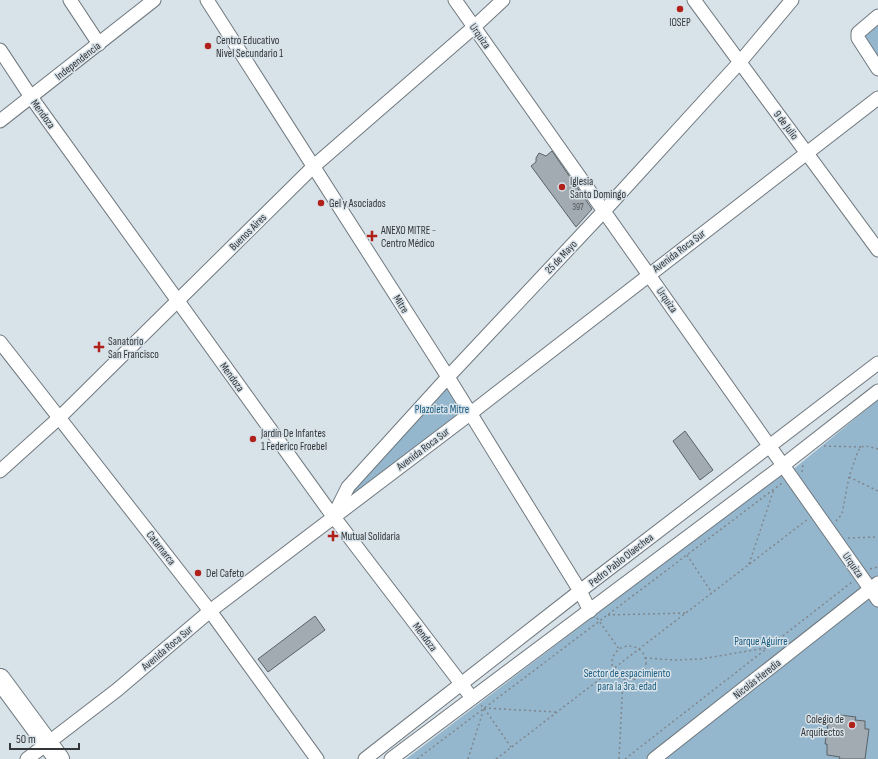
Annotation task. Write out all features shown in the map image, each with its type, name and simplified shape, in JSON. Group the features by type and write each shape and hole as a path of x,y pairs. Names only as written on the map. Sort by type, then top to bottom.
{"highway":[{"path":"0,679 53,751"}],"street":[{"path":"70,0 99,44"},
{"name":"Independencia","path":"0,121 154,0"},
{"name":"Mitre","path":"207,0 471,413 580,591 590,611"},
{"name":"Urquiza","path":"455,0 783,466 796,476 874,586 878,600"},
{"name":"Buenos Aires","path":"0,471 60,417 314,166 474,28 503,0"},
{"name":"9 de Julio","path":"694,0 878,250"},
{"name":"25 de Mayo","path":"334,516 348,487 740,62 792,0"},
{"path":"878,16 858,33 858,38 878,69"},
{"name":"Mendoza","path":"0,50 178,301 334,516 472,698"},
{"name":"Avenida Roca Sur","path":"27,759 53,751 117,690 210,611 471,413 878,98"},
{"name":"Catamarca","path":"0,342 210,611 317,759"},
{"name":"Pedro Pablo Olaechea","path":"365,759 580,591 878,363"},
{"name":"Pedro Pablo Olaechea","path":"391,759 783,466 878,391"},
{"name":"Nicolás Heredia","path":"654,759 874,586"}],"path":[{"path":"829,442 822,446 866,446 878,449"},
{"path":"835,522 842,514 849,477 858,451 861,447"},
{"path":"417,759 774,490 796,476 802,470 803,464 807,459"},
{"path":"796,476 802,470"},
{"path":"849,477 878,491"},
{"path":"748,565 774,490"},
{"path":"496,759 810,518"},
{"path":"850,544 846,538 878,537"},
{"path":"687,555 712,593"},
{"path":"625,759 863,572 878,566"},
{"path":"875,568 878,572"},
{"path":"590,611 599,621 619,650"},
{"path":"607,615 686,613"},
{"path":"629,646 639,649 645,658 645,669 638,678 628,681 618,677 613,669 613,658 619,650 629,646"},
{"path":"645,658 674,660 701,659 768,648"},
{"path":"618,759 623,679"},
{"path":"484,708 557,712"},
{"path":"484,708 511,748"},
{"path":"468,759 484,708"}],"green space":[{"path":"878,22 878,62 861,35"},
{"name":"Plazoleta Mitre","path":"445,386 461,412 347,500 358,482"},
{"name":"Parque Aguirre","path":"878,400 878,759 406,759 782,473 785,476"}],"building":[{"name":"Iglesia Santo Domingo","path":"552,151 592,209 576,227 531,166 536,162 536,158 539,153 546,156"},
{"path":"685,431 713,470 700,480 673,441"},
{"path":"315,616 325,630 268,672 258,659"},
{"name":"Colegio de Arquitectos","path":"840,715 856,717 855,720 865,721 865,729 869,729 865,759 839,759 840,757 827,755 827,744 825,744 828,724"}],"place":[{"name":"IOSEP","path":"680,9"},
{"name":"Centro Educativo Nivel Secundario 1","path":"208,46"},
{"name":"Iglesia Santo Domingo","path":"562,187"},
{"name":"Gel y Asociados","path":"321,203"},
{"name":"ANEXO MITRE - Centro Médico","path":"372,236"},
{"name":"Sanatorio San Francisco","path":"99,347"},
{"name":"Jardín De Infantes 1 Federico Froebel","path":"253,439"},
{"name":"Mutual Solidaria","path":"333,536"},
{"name":"Del Cafeto","path":"198,573"},
{"name":"Colegio de Arquitectos","path":"852,725"}],"park label":[{"name":"Sector de espacimiento para la 3ra. edad","path":"627,679"}]}
